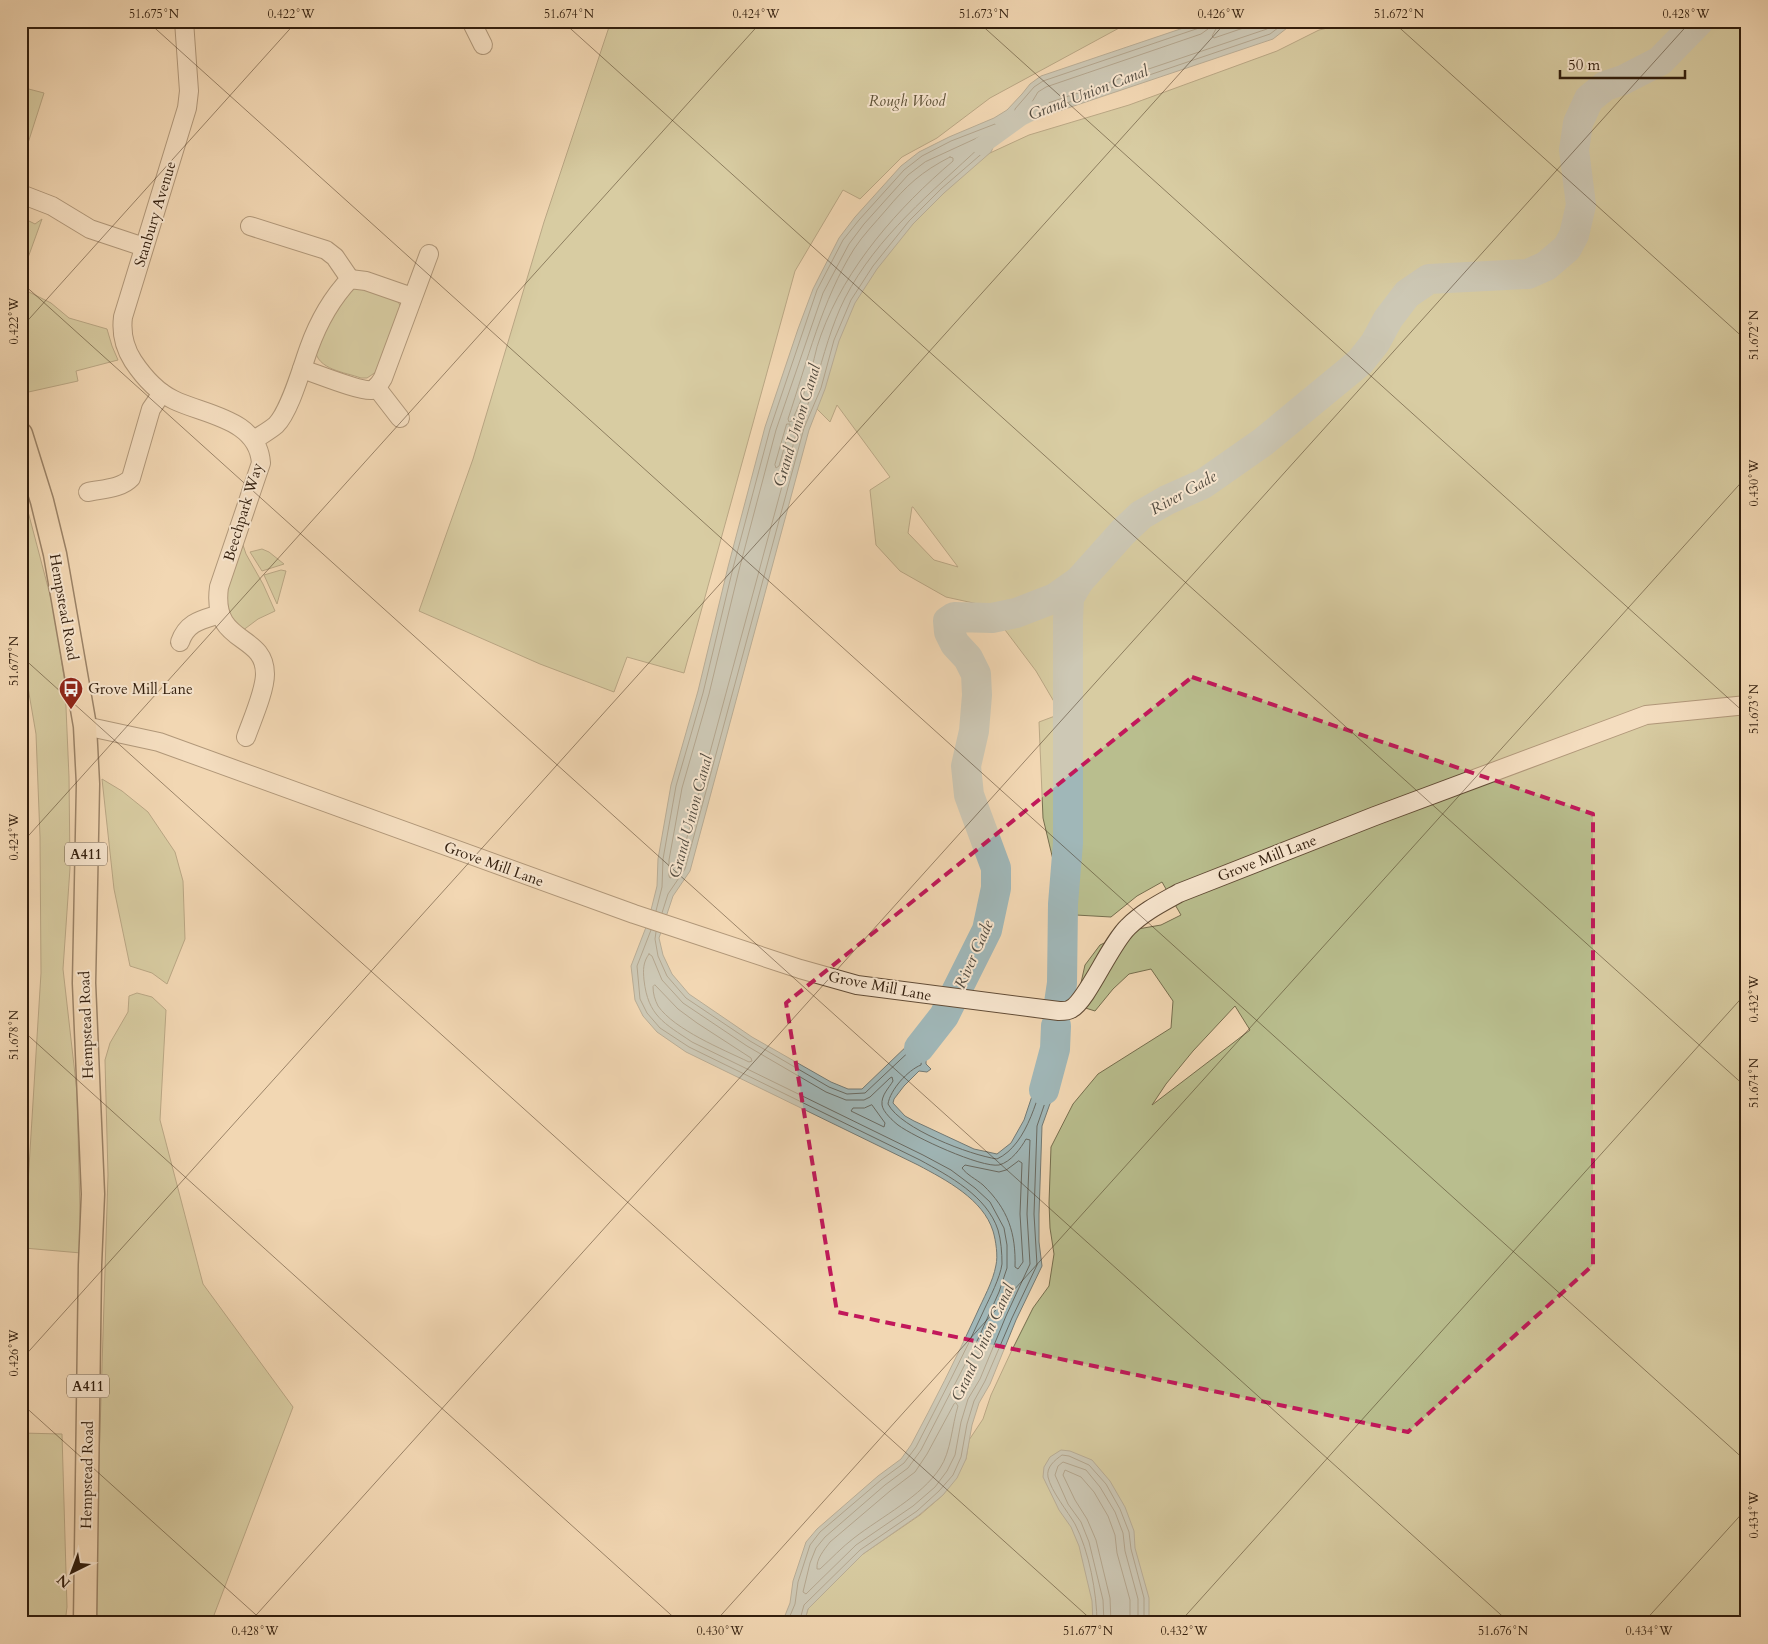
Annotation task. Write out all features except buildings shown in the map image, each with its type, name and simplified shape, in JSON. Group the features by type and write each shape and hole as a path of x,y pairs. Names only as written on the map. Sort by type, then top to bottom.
{"main road":[{"name":"Hempstead Road","path":"21,434 42,502 55,554 85,726 88,784 84,983 94,1194 90,1265 85,1623"}],"street":[{"name":"Stanbury Avenue","path":"184,21 188,84 187,108 123,317 122,334 125,345 137,367 162,393 174,400 225,419 247,432 254,440"},
{"path":"471,21 483,45"},
{"path":"21,194 52,206 90,229 144,248"},
{"path":"250,226 326,250 335,257 350,280 366,281 412,296"},
{"path":"302,369 358,388 373,390 383,378 429,254"},
{"name":"Beechpark Way","path":"220,614 218,603 219,587 261,463 254,440 276,424 282,416 309,347 334,298 350,280"},
{"path":"376,387 400,418"},
{"path":"88,492 120,486 131,478 151,409 162,393"},
{"path":"180,642 187,628 196,622 220,614 223,622 234,635 257,649 263,664 264,682 246,737"},
{"name":"Grove Mill Lane","path":"85,726 159,742 645,918 800,969 858,985 1059,1011 1071,1009 1083,997 1106,956 1127,928 1150,909 1180,892 1375,816 1646,715 1747,705"}],"highlighted area":[{"path":"1192,677 1593,814 1593,1265 1408,1432 837,1312 786,1003"}],"green space":[{"name":"Rough Wood","path":"611,21 1132,21 990,98 937,138 902,157 860,199 843,190 795,271 684,673 627,657 614,692 540,664 419,611 473,459 544,222"},
{"path":"1358,21 1747,21 1747,1623 804,1623 808,1609 863,1554 920,1515 943,1495 966,1459 969,1440 983,1419 991,1395 1011,1352 1033,1308 1049,1286 1054,1254 1049,1203 1051,1147 1073,1104 1098,1074 1171,1028 1173,1001 1151,969 1129,974 1113,989 1095,1011 1076,1005 1085,965 1100,945 1132,930 1161,925 1181,915 1162,882 1137,896 1111,917 1076,915 1077,881 1054,864 1043,818 1039,722 1055,716 1063,717 1036,671 987,606 946,597 900,571 876,545 870,490 890,477 837,405 830,422 811,403 849,302 906,227 977,159 1029,135 1129,105 1277,51 1319,30","holes":["913,507 958,567 934,560 908,533","1235,1006 1250,1030 1152,1105 1166,1084 1193,1051"]},
{"path":"21,87 44,93 21,165"},
{"path":"21,203 25,209 27,220 35,224 42,219 21,277"},
{"path":"357,286 397,300 401,307 376,372 367,378 340,372 326,366 317,356 315,349 346,294"},
{"path":"21,288 51,303 69,318 107,329 118,360 76,371 78,381 24,393 21,384"},
{"path":"21,485 54,610 65,684 70,868 63,969 77,1092 81,1253 24,1248 41,973 40,837 36,734 21,647"},
{"path":"243,545 275,611 258,619 242,631 230,616 226,599 229,580"},
{"path":"262,549 284,564 262,571 250,552"},
{"path":"281,570 286,571 277,604 264,575"},
{"path":"102,779 122,791 148,812 175,852 183,881 185,939 167,984 152,973 130,966 114,889"},
{"path":"137,993 152,997 166,1010 160,1120 203,1284 293,1407 211,1623 94,1623 108,1175 105,1060 110,1043 128,1012 129,996"},
{"path":"21,1433 62,1434 67,1607 65,1623 21,1623"}],"water":[{"path":"1204,21 1296,21 1273,39 1050,114 1029,115 1014,119 1003,126 991,152 944,193 913,224 877,269 855,303 839,341 825,389 809,430 690,871 673,896 659,938 663,955 672,974 689,994 752,1037 831,1082 848,1089 862,1089 912,1041 935,1015 944,1016 951,1021 926,1056 926,1064 931,1069 927,1072 919,1071 904,1086 893,1103 905,1116 974,1149 997,1154 1011,1143 1024,1120 1047,1051 1055,1049 1061,1053 1052,1098 1042,1126 1039,1242 1042,1266 1016,1320 990,1384 979,1403 972,1425 966,1459 957,1478 943,1495 919,1515 863,1554 808,1609 804,1623 782,1623 790,1603 793,1581 806,1542 817,1529 878,1476 901,1459 911,1445 953,1364 988,1290 995,1271 997,1253 993,1231 981,1209 951,1184 918,1165 686,1052 657,1032 643,1016 635,1000 631,966 648,922 657,886 658,859 671,785 698,691 728,567 765,427 798,329 813,289 839,238 855,217 901,166 919,152 994,118 1007,110 1030,84 1041,76"},
{"path":"1061,1450 1070,1451 1092,1460 1110,1481 1125,1507 1134,1531 1135,1548 1149,1598 1149,1623 1093,1623 1092,1601 1079,1546 1071,1527 1059,1510 1043,1477 1044,1467 1050,1457"}],"waterway":[{"name":"River Gade","path":"919,1048 944,1016 987,930 996,888 996,868 969,795 966,766 974,731 977,695 976,674 968,658 955,644 949,632 948,621 954,617 992,618 1016,613 1055,598 1079,581 1141,515 1167,500 1203,484 1263,442 1360,362 1375,343 1388,319 1407,294 1429,279 1528,274 1546,266 1567,248 1574,235 1581,205 1574,150 1578,123 1589,99 1605,86 1623,80 1660,61 1699,21"},
{"name":"Grand Union Canal","path":"981,146 1021,117 1041,107"},
{"path":"1059,1003 1062,983 1063,904 1068,843 1069,598 1079,581"},
{"path":"1044,1090 1055,1049 1056,1026"}],"place":[{"name":"Grove Mill Lane","path":"71,710"}]}
